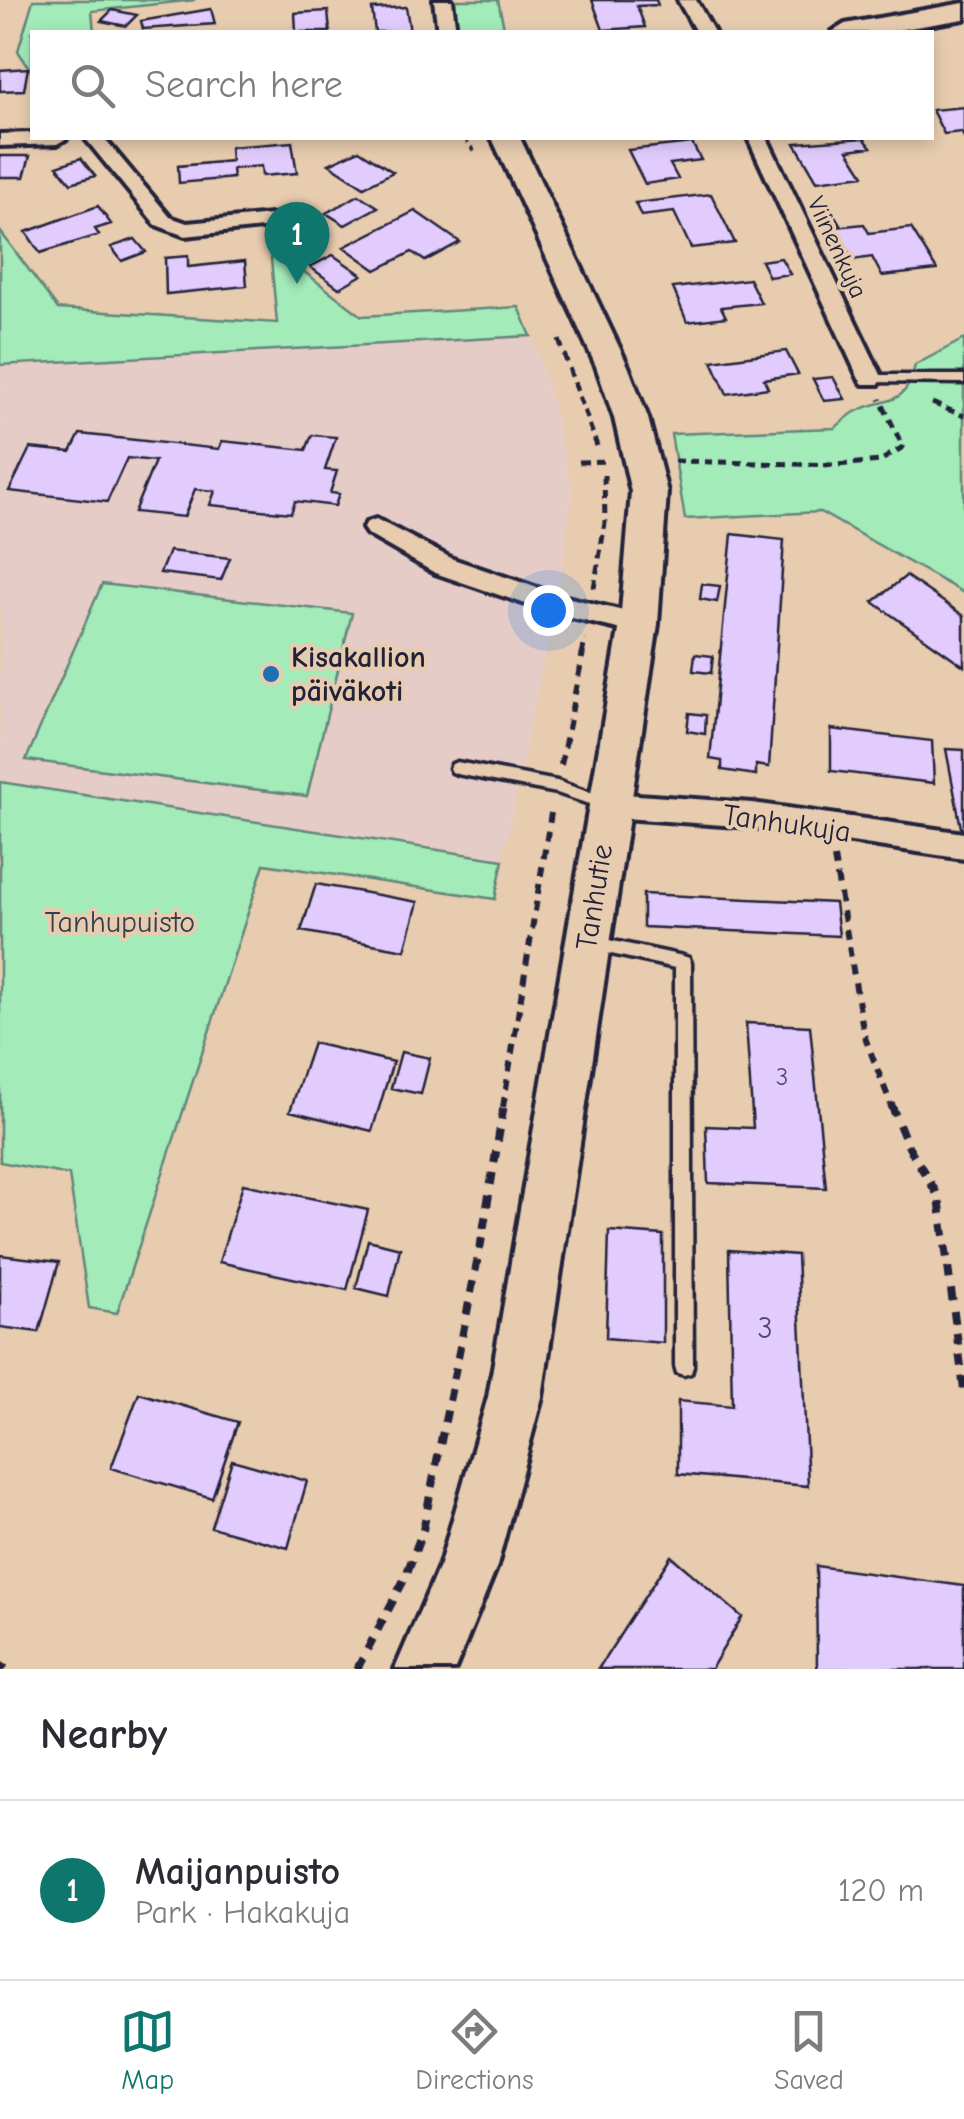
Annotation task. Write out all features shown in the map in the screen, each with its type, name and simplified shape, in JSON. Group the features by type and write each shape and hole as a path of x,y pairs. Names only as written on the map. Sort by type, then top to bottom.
{"street":[{"path":"443,0 446,30"},
{"path":"687,0 704,30"},
{"path":"856,30 964,11"},
{"path":"0,140 30,139"},
{"path":"96,140 163,220 186,230 282,220"},
{"name":"Viinenkuja","path":"757,140 871,379"},
{"name":"Tanhutie","path":"426,1669 468,1566 515,1397 638,624 649,492 623,461 612,366 492,150"},
{"path":"376,528 444,566 554,604 638,624"},
{"name":"Tanhukuja","path":"609,805 752,815 964,846"}],"lane":[{"path":"871,379 964,379"},
{"path":"457,768 557,787 609,805"},
{"path":"586,942 683,963 684,1366"}],"path":[{"path":"357,1669 405,1578 423,1530 481,1243 538,876 606,522 623,461 554,329"},
{"path":"579,462 838,465 880,461 904,447 871,379"},
{"path":"828,828 864,1035 907,1144 939,1197 964,1390"},
{"path":"0,1665 6,1669"}],"shaded area":[{"name":"Kisakallion päiväkoti","path":"531,336 542,361 573,490 563,567 503,860 0,782 0,365"}],"green space":[{"path":"33,0 195,0 92,11 94,30 30,30 30,69 18,51"},
{"path":"452,0 498,0 505,30 460,30"},
{"path":"0,231 58,309 277,323 269,238 290,261 362,316 519,307 531,336 0,365"},
{"path":"964,339 964,593 820,512 685,519 671,434 835,428 855,412 900,395 915,365"},
{"path":"102,584 352,613 307,796 26,760"},
{"name":"Tanhupuisto","path":"0,782 503,860 495,899 264,864 117,1313 89,1308 69,1175 0,1162"}],"building":[{"path":"592,0 656,0 658,5 637,6 645,27 603,30"},
{"path":"406,7 410,30 375,30 372,9"},
{"path":"211,9 215,24 143,29 141,21"},
{"path":"112,10 137,15 126,26 101,21"},
{"path":"328,11 330,30 296,30 295,13"},
{"path":"28,68 24,90 0,91 0,70"},
{"path":"964,107 964,137 961,132 944,134 934,110"},
{"path":"866,140 871,147 848,150 864,175 817,181 795,143"},
{"path":"292,142 297,173 262,176 261,166 232,169 233,178 179,183 178,166 231,161 230,147"},
{"path":"692,143 701,160 670,164 678,179 645,184 628,150"},
{"path":"359,150 393,172 364,187 329,164"},
{"path":"0,156 30,156 24,177 0,177"},
{"path":"81,158 95,176 71,183 57,166"},
{"path":"711,194 735,243 691,248 674,212 641,216 635,203"},
{"path":"359,195 378,207 345,225 326,213"},
{"path":"98,206 111,224 95,229 99,235 40,253 26,232"},
{"path":"830,208 840,224 825,226 815,210"},
{"path":"415,211 460,242 425,261 412,252 376,270 344,247"},
{"path":"864,224 869,233 911,228 937,270 882,276 872,257 853,260 835,227"},
{"path":"135,239 146,252 122,261 111,247"},
{"path":"333,255 362,275 339,288 310,267"},
{"path":"188,256 188,267 245,261 247,286 166,294 165,258"},
{"path":"781,258 790,274 769,277 761,261"},
{"path":"749,279 761,303 721,307 726,317 687,322 673,288"},
{"path":"786,351 798,374 764,379 768,388 727,394 712,361"},
{"path":"833,377 845,399 824,401 813,379"},
{"path":"80,434 219,449 222,441 306,450 312,435 336,437 325,470 337,471 330,493 339,494 335,506 295,501 291,513 210,505 215,491 195,489 184,517 134,512 155,461 127,458 107,502 9,491 30,448 71,452"},
{"path":"732,534 784,540 769,767 756,765 756,775 722,770 722,761 710,759"},
{"path":"169,551 230,558 221,580 160,573"},
{"path":"906,576 964,616 964,666 873,602"},
{"path":"702,584 720,586 717,602 700,599"},
{"path":"695,654 713,656 711,673 693,671"},
{"path":"689,713 706,715 705,734 687,731"},
{"path":"831,729 932,741 934,783 831,771"},
{"path":"946,749 964,750 964,838 963,838"},
{"path":"316,884 418,902 405,950 301,931"},
{"path":"643,894 835,903 839,936 643,927"},
{"path":"746,1023 810,1026 826,1188 708,1183 706,1126 753,1128"},
{"path":"313,1043 393,1062 372,1131 290,1111"},
{"path":"401,1052 430,1058 421,1094 391,1088"},
{"path":"243,1184 368,1210 347,1290 219,1262"},
{"path":"609,1231 663,1235 663,1343 606,1338"},
{"path":"368,1240 400,1248 389,1296 356,1288"},
{"path":"729,1250 797,1255 808,1486 678,1474 678,1401 732,1406"},
{"path":"0,1255 59,1262 39,1332 0,1327"},
{"path":"139,1393 238,1422 212,1498 111,1468"},
{"path":"232,1460 307,1481 288,1548 211,1527"},
{"path":"671,1556 742,1617 711,1669 598,1669"},
{"path":"816,1566 964,1586 964,1669 817,1669"}],"place":[{"name":"Maijanpuisto","path":"297,284"},
{"name":"Kisakallion päiväkoti","path":"271,674"}]}
